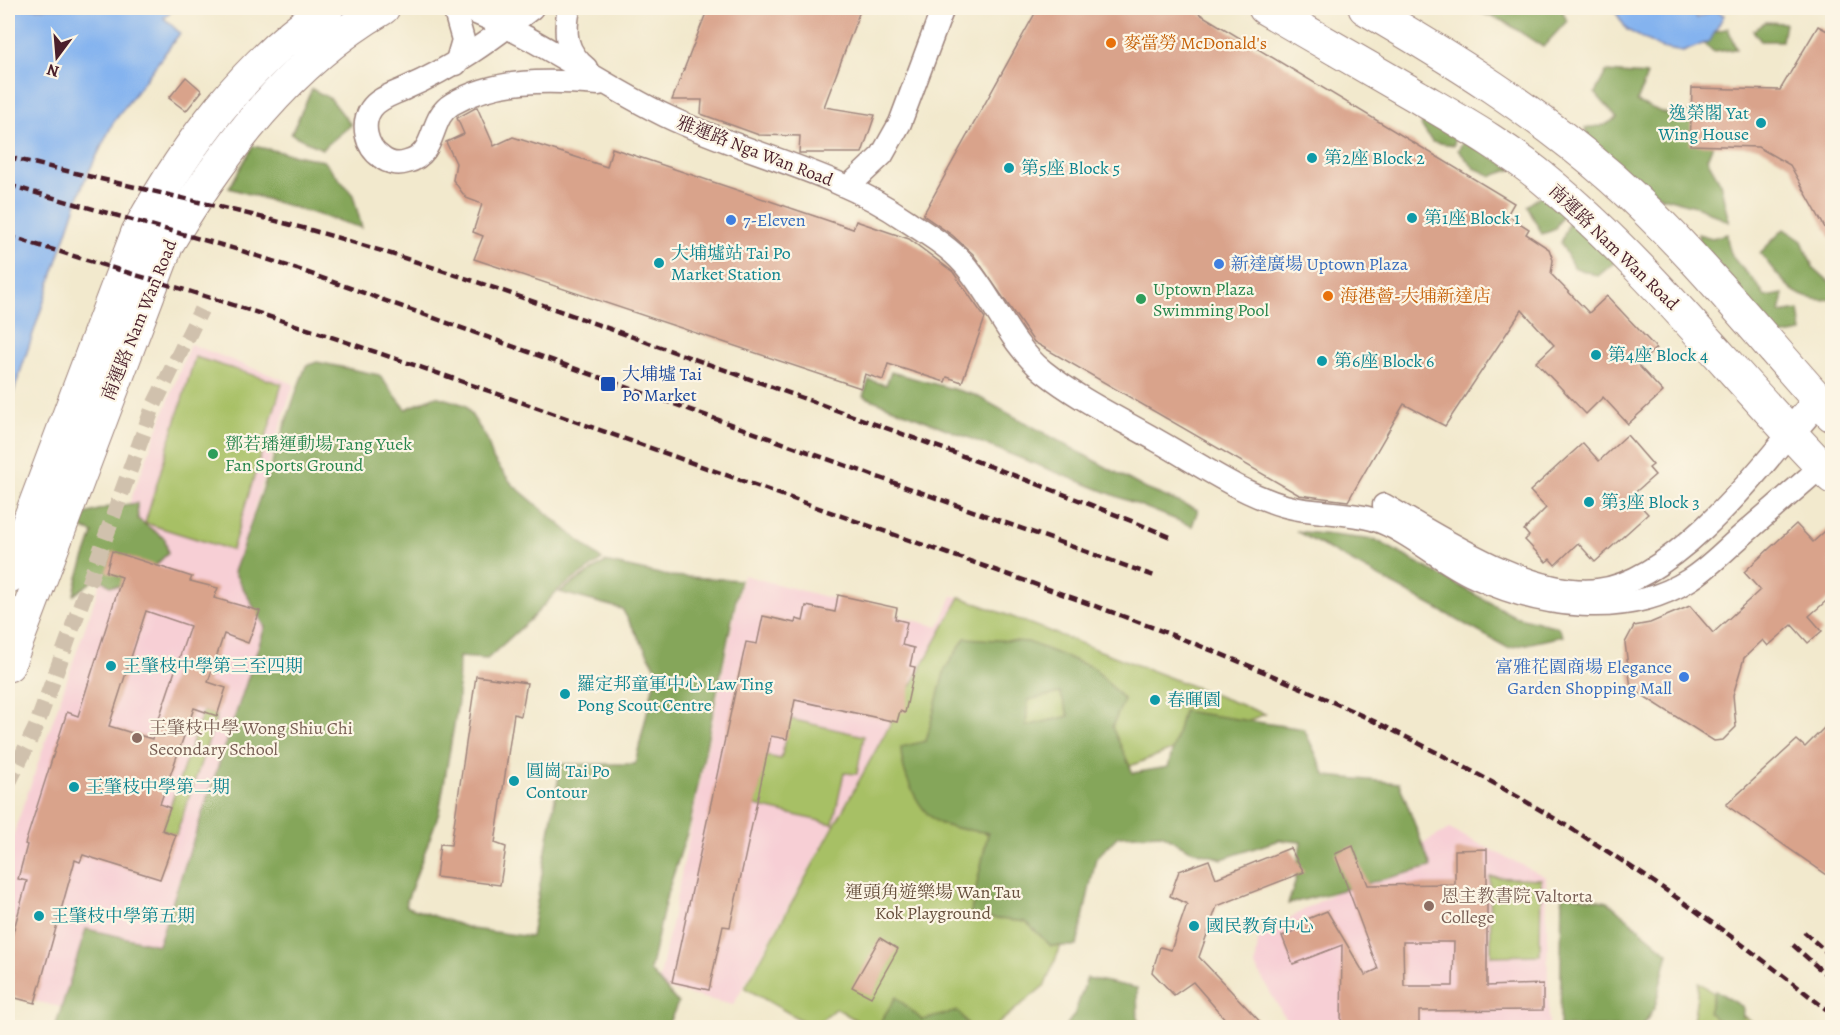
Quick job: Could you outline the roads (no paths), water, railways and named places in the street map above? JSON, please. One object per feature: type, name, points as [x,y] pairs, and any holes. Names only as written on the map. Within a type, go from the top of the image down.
[{"type":"main road","name":"南運路 Nam Wan Road","points":[[8,577],[138,231],[168,179],[214,114],[267,57],[327,8]]},
{"type":"main road","name":"南運路 Nam Wan Road","points":[[8,665],[167,244],[202,186],[239,136],[309,63],[365,18],[383,8]]},
{"type":"main road","name":"南運路 Nam Wan Road","points":[[1265,8],[1497,143],[1544,179],[1607,235],[1653,282],[1789,434],[1829,465]]},
{"type":"main road","points":[[1365,8],[1519,105],[1613,179],[1828,400]]},
{"type":"street","points":[[454,8],[464,40],[456,64]]},
{"type":"street","name":"雅運路 Nga Wan Road","points":[[463,8],[506,28],[606,85],[712,137],[849,187],[882,154],[900,123],[943,8]]},
{"type":"street","name":"雅運路 Nga Wan Road","points":[[532,8],[456,64],[378,101],[371,109],[365,129],[371,148],[378,155],[396,163],[414,160],[430,145],[440,116],[450,105],[484,91],[526,81],[557,80],[606,85]]},
{"type":"street","name":"雅運路 Nga Wan Road","points":[[569,8],[565,34],[573,58],[606,85]]},
{"type":"street","points":[[849,187],[872,198],[961,260],[982,287],[1021,350],[1056,380],[1243,489],[1283,506],[1316,513],[1348,514],[1377,520],[1474,577],[1521,595],[1564,604],[1622,603],[1659,594],[1688,580],[1829,465]]},
{"type":"street","points":[[1384,505],[1481,560],[1521,577],[1566,588],[1597,590],[1622,585],[1662,564],[1688,542],[1763,465],[1789,434],[1828,400]]},
{"type":"water","points":[[8,8],[174,8],[164,18],[180,33],[113,123],[83,184],[8,409]]},
{"type":"water","points":[[1613,8],[1692,8],[1697,18],[1714,10],[1724,15],[1710,41],[1683,52],[1661,48],[1627,30]]},
{"type":"tunnel","points":[[8,784],[36,727],[153,407],[201,310]]},
{"type":"railway","points":[[8,157],[270,219],[460,276],[885,428],[1058,492],[1173,538]]},
{"type":"railway","points":[[8,185],[239,250],[297,269],[1157,577]]},
{"type":"railway","points":[[8,236],[180,288],[468,384],[1114,613],[1261,671],[1404,736],[1461,765],[1572,829],[1679,899],[1782,974],[1832,1014]]},
{"type":"railway","points":[[1804,932],[1832,957]]},
{"type":"railway","points":[[1793,945],[1832,980]]},
{"type":"place","name":"麥當勞 McDonald's","points":[[1111,43]]},
{"type":"place","name":"逸榮閣 Yat Wing House","points":[[1761,123]]},
{"type":"place","name":"第2座 Block 2","points":[[1312,158]]},
{"type":"place","name":"第5座 Block 5","points":[[1009,168]]},
{"type":"place","name":"第1座 Block 1","points":[[1412,218]]},
{"type":"place","name":"7-Eleven","points":[[731,220]]},
{"type":"place","name":"大埔墟站 Tai Po Market Station","points":[[659,263]]},
{"type":"place","name":"新達廣場 Uptown Plaza","points":[[1219,264]]},
{"type":"place","name":"海港薈-大埔新達店","points":[[1328,296]]},
{"type":"place","name":"Uptown Plaza Swimming Pool","points":[[1141,299]]},
{"type":"place","name":"第4座 Block 4","points":[[1596,355]]},
{"type":"place","name":"第6座 Block 6","points":[[1322,361]]},
{"type":"place","name":"大埔墟 Tai Po Market","points":[[608,384]]},
{"type":"place","name":"鄧若璠運動場 Tang Yuek Fan Sports Ground","points":[[213,454]]},
{"type":"place","name":"第3座 Block 3","points":[[1589,502]]},
{"type":"place","name":"王肇枝中學第三至四期","points":[[111,666]]},
{"type":"place","name":"富雅花園商場 Elegance Garden Shopping Mall","points":[[1684,677]]},
{"type":"place","name":"羅定邦童軍中心 Law Ting Pong Scout Centre","points":[[565,694]]},
{"type":"place","name":"春暉園","points":[[1155,700]]},
{"type":"place","name":"王肇枝中學 Wong Shiu Chi Secondary School","points":[[137,738]]},
{"type":"place","name":"圓崗 Tai Po Contour","points":[[514,781]]},
{"type":"place","name":"王肇枝中學第二期","points":[[74,787]]},
{"type":"place","name":"恩主教書院 Valtorta College","points":[[1429,906]]},
{"type":"place","name":"王肇枝中學第五期","points":[[39,916]]},
{"type":"place","name":"國民教育中心","points":[[1194,926]]},
{"type":"park label","name":"運頭角遊樂場 Wan Tau Kok Playground","points":[[933,902]]}]
